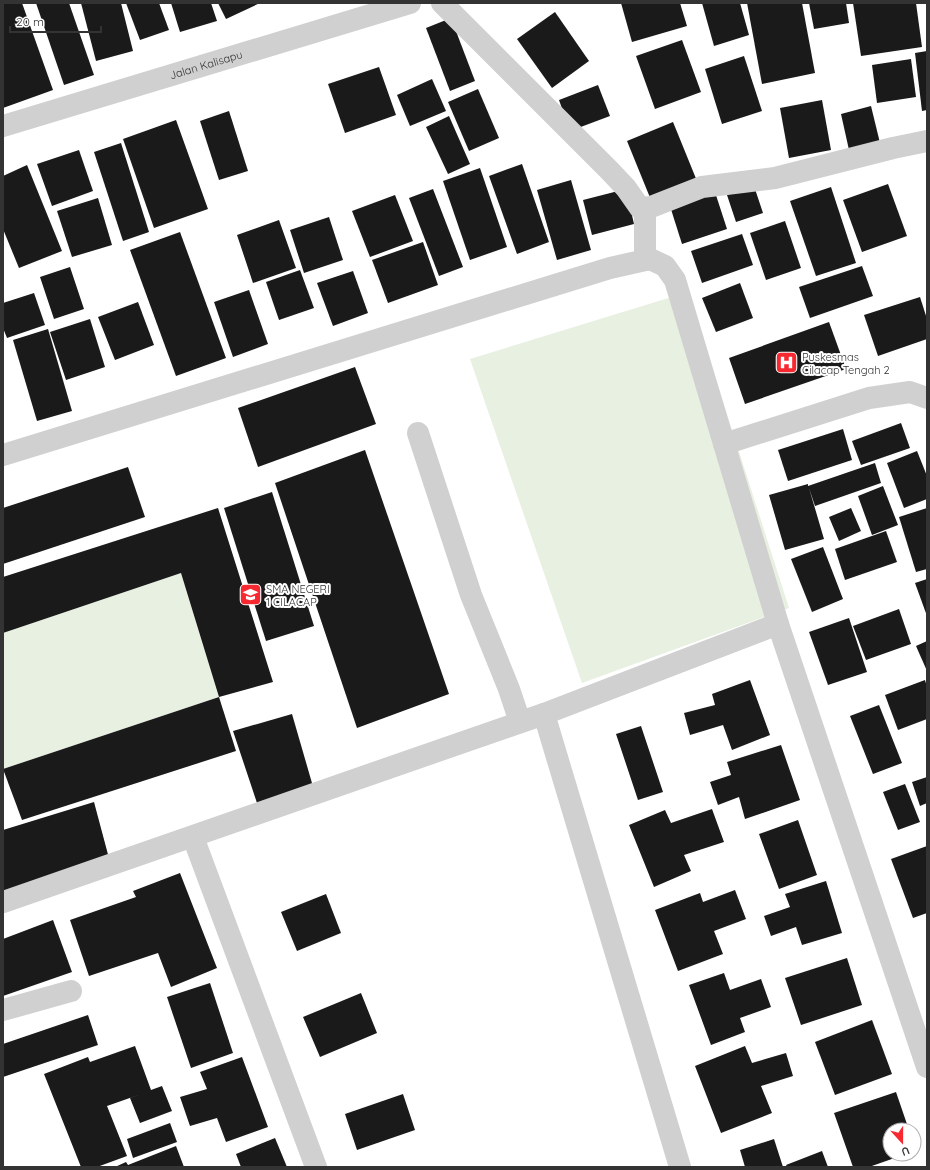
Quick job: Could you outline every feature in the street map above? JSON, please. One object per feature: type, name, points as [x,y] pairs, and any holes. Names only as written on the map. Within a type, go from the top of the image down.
[{"type":"street","name":"Jalan Kalisapu","points":[[3,126],[410,3]]},
{"type":"street","points":[[442,3],[609,170],[626,188],[640,208],[645,208],[702,187],[775,178],[893,148],[927,141]]},
{"type":"street","points":[[645,208],[645,260]]},
{"type":"street","points":[[3,455],[603,270],[650,259],[665,266],[675,280],[778,624],[927,1068]]},
{"type":"street","points":[[724,444],[869,398],[910,392],[927,398]]},
{"type":"street","points":[[418,433],[471,595],[509,689],[520,722]]},
{"type":"street","points":[[3,902],[544,714],[778,624]]},
{"type":"street","points":[[544,714],[680,1167]]},
{"type":"street","points":[[193,837],[316,1167]]},
{"type":"street","points":[[3,1010],[71,991]]},
{"type":"green space","points":[[688,292],[789,608],[582,683],[470,359]]},
{"type":"green space","points":[[181,573],[219,697],[3,769],[3,633]]},
{"type":"building","points":[[3,3],[22,3],[53,90],[3,108]]},
{"type":"building","points":[[36,3],[69,3],[94,75],[64,85]]},
{"type":"building","points":[[81,3],[121,3],[133,51],[96,61]]},
{"type":"building","points":[[126,3],[159,3],[169,30],[140,40]]},
{"type":"building","points":[[171,3],[211,3],[217,21],[180,32]]},
{"type":"building","points":[[218,3],[260,3],[226,19]]},
{"type":"building","points":[[621,3],[680,3],[687,26],[632,42]]},
{"type":"building","points":[[702,3],[740,3],[749,35],[714,46]]},
{"type":"building","points":[[747,3],[802,3],[815,73],[762,84]]},
{"type":"building","points":[[809,3],[846,3],[849,23],[814,29]]},
{"type":"building","points":[[853,3],[916,3],[922,47],[861,56]]},
{"type":"building","points":[[555,12],[589,61],[552,88],[517,39]]},
{"type":"building","points":[[451,18],[475,81],[450,91],[426,28]]},
{"type":"building","points":[[682,40],[701,92],[655,109],[636,56]]},
{"type":"building","points":[[927,51],[927,110],[922,111],[915,53]]},
{"type":"building","points":[[744,56],[762,111],[722,124],[705,69]]},
{"type":"building","points":[[911,59],[916,97],[877,103],[872,65]]},
{"type":"building","points":[[379,67],[396,115],[345,133],[328,84]]},
{"type":"building","points":[[432,79],[446,111],[410,126],[397,95]]},
{"type":"building","points":[[598,85],[610,116],[570,131],[559,100]]},
{"type":"building","points":[[478,89],[499,138],[469,151],[448,102]]},
{"type":"building","points":[[822,100],[831,150],[789,158],[780,108]]},
{"type":"building","points":[[871,106],[880,143],[849,150],[841,114]]},
{"type":"building","points":[[229,111],[248,171],[219,180],[200,121]]},
{"type":"building","points":[[449,116],[470,164],[448,174],[426,127]]},
{"type":"building","points":[[176,120],[208,209],[154,228],[123,139]]},
{"type":"building","points":[[673,122],[699,186],[653,205],[627,141]]},
{"type":"building","points":[[121,143],[149,232],[123,241],[94,152]]},
{"type":"building","points":[[79,150],[93,191],[52,206],[37,164]]},
{"type":"building","points":[[522,164],[549,242],[517,254],[489,176]]},
{"type":"building","points":[[27,165],[62,251],[19,268],[3,229],[3,176]]},
{"type":"building","points":[[480,168],[507,247],[470,260],[443,181]]},
{"type":"building","points":[[571,180],[591,250],[557,260],[537,190]]},
{"type":"building","points":[[888,184],[907,236],[862,252],[843,200]]},
{"type":"building","points":[[754,186],[763,213],[736,222],[727,195]]},
{"type":"building","points":[[831,187],[856,263],[816,276],[790,201]]},
{"type":"building","points":[[433,189],[463,267],[439,276],[409,198]]},
{"type":"building","points":[[626,189],[634,224],[592,235],[583,200]]},
{"type":"building","points":[[714,189],[727,229],[682,244],[669,203]]},
{"type":"building","points":[[395,195],[413,241],[370,257],[352,211]]},
{"type":"building","points":[[98,198],[112,245],[72,257],[57,211]]},
{"type":"building","points":[[329,217],[343,260],[304,273],[290,230]]},
{"type":"building","points":[[279,220],[296,268],[253,283],[237,235]]},
{"type":"building","points":[[785,221],[801,268],[766,280],[750,233]]},
{"type":"building","points":[[180,232],[226,358],[176,376],[130,250]]},
{"type":"building","points":[[742,234],[753,265],[702,283],[691,251]]},
{"type":"building","points":[[423,242],[438,285],[388,303],[372,260]]},
{"type":"building","points":[[862,266],[873,296],[810,318],[799,287]]},
{"type":"building","points":[[70,267],[84,309],[54,319],[40,277]]},
{"type":"building","points":[[300,270],[314,308],[279,320],[266,282]]},
{"type":"building","points":[[353,271],[368,313],[333,326],[317,283]]},
{"type":"building","points":[[740,283],[753,318],[716,332],[702,298]]},
{"type":"building","points":[[249,290],[268,344],[233,357],[214,302]]},
{"type":"building","points":[[34,293],[45,325],[7,338],[3,328],[3,303]]},
{"type":"building","points":[[920,297],[927,319],[927,339],[878,356],[864,315]]},
{"type":"building","points":[[138,302],[154,345],[115,360],[98,317]]},
{"type":"building","points":[[90,319],[105,367],[66,380],[50,332]]},
{"type":"building","name":"Puskesmas Cilacap Tengah 2","points":[[829,322],[846,369],[745,404],[729,358]]},
{"type":"building","points":[[48,329],[72,411],[37,421],[13,340]]},
{"type":"building","points":[[355,367],[376,424],[258,467],[238,408]]},
{"type":"building","points":[[901,423],[910,448],[861,465],[852,441]]},
{"type":"building","points":[[843,429],[852,460],[788,481],[778,450]]},
{"type":"building","points":[[365,450],[449,694],[357,728],[275,483]]},
{"type":"building","points":[[917,451],[927,476],[927,499],[904,508],[887,463]]},
{"type":"building","points":[[875,463],[881,483],[815,506],[809,488],[824,539],[785,550],[769,495],[808,484],[808,486]]},
{"type":"building","points":[[128,467],[145,517],[3,564],[3,508]]},
{"type":"building","points":[[883,486],[898,525],[872,535],[858,496]]},
{"type":"building","points":[[272,492],[314,626],[266,641],[224,508]]},
{"type":"building","points":[[218,508],[273,682],[219,697],[181,573],[3,633],[3,577]]},
{"type":"building","points":[[851,508],[861,531],[839,541],[829,517]]},
{"type":"building","points":[[927,508],[927,569],[916,572],[899,517]]},
{"type":"building","points":[[886,531],[897,562],[845,580],[835,549]]},
{"type":"building","points":[[823,547],[843,599],[812,612],[791,559]]},
{"type":"building","points":[[927,579],[927,616],[915,583]]},
{"type":"building","points":[[899,609],[911,644],[866,660],[853,626]]},
{"type":"building","points":[[849,618],[867,672],[828,685],[809,632]]},
{"type":"building","points":[[927,641],[927,671],[916,646]]},
{"type":"building","points":[[750,680],[770,735],[732,750],[723,725],[690,735],[684,713],[715,705],[712,694]]},
{"type":"building","points":[[925,680],[927,687],[927,719],[898,730],[885,695]]},
{"type":"building","points":[[219,697],[236,751],[22,820],[3,769]]},
{"type":"building","points":[[879,705],[902,763],[873,774],[850,716]]},
{"type":"building","points":[[292,714],[314,790],[258,806],[233,731]]},
{"type":"building","points":[[641,726],[663,792],[638,800],[616,734]]},
{"type":"building","points":[[781,745],[800,800],[745,819],[739,797],[718,805],[710,782],[731,775],[727,762]]},
{"type":"building","points":[[927,777],[927,803],[920,806],[912,782]]},
{"type":"building","points":[[905,784],[920,822],[898,830],[883,792]]},
{"type":"building","points":[[94,802],[110,862],[3,896],[3,830]]},
{"type":"building","points":[[712,809],[724,842],[684,855],[691,871],[654,887],[629,825],[665,810],[671,823]]},
{"type":"building","points":[[798,820],[817,875],[779,889],[759,834]]},
{"type":"building","points":[[927,846],[927,913],[913,918],[891,859]]},
{"type":"building","points":[[180,873],[217,968],[171,987],[158,953],[89,976],[70,920],[136,897],[133,891]]},
{"type":"building","points":[[826,881],[842,933],[802,945],[796,927],[771,936],[764,916],[790,907],[785,894]]},
{"type":"building","points":[[735,890],[746,919],[714,931],[723,954],[678,971],[655,910],[700,893],[703,902]]},
{"type":"building","points":[[326,894],[341,933],[297,951],[281,912]]},
{"type":"building","points":[[53,920],[72,972],[3,996],[3,939]]},
{"type":"building","points":[[847,958],[862,1005],[801,1025],[785,978]]},
{"type":"building","points":[[724,973],[730,990],[761,979],[771,1007],[740,1018],[745,1032],[711,1045],[689,985]]},
{"type":"building","points":[[210,983],[233,1053],[191,1068],[167,997]]},
{"type":"building","points":[[361,993],[377,1033],[320,1057],[303,1017]]},
{"type":"building","points":[[88,1015],[98,1045],[3,1077],[3,1044]]},
{"type":"building","points":[[872,1020],[892,1074],[835,1095],[815,1042]]},
{"type":"building","points":[[135,1046],[151,1090],[162,1086],[172,1111],[140,1123],[130,1098],[144,1093],[107,1106],[127,1156],[97,1167],[81,1167],[44,1074],[88,1057],[90,1062]]},
{"type":"building","points":[[745,1046],[752,1063],[786,1053],[793,1076],[761,1086],[772,1113],[721,1133],[695,1066]]},
{"type":"building","points":[[242,1057],[268,1127],[226,1142],[217,1118],[190,1126],[180,1097],[207,1089],[200,1072]]},
{"type":"building","points":[[896,1092],[906,1122],[882,1122],[882,1162],[883,1162],[869,1167],[853,1167],[834,1113]]},
{"type":"building","points":[[403,1094],[415,1130],[357,1150],[345,1114]]},
{"type":"building","points":[[170,1123],[177,1142],[133,1158],[127,1139]]},
{"type":"building","points":[[275,1138],[287,1167],[241,1167],[236,1154]]},
{"type":"building","points":[[774,1139],[783,1167],[745,1167],[740,1150]]},
{"type":"building","points":[[176,1146],[184,1167],[115,1167],[126,1162],[128,1165]]},
{"type":"building","points":[[822,1151],[828,1167],[787,1167],[786,1165]]},
{"type":"place","name":"Puskesmas Cilacap Tengah 2","points":[[787,363]]},
{"type":"place","name":"SMA NEGERI 1 CILACAP","points":[[250,595]]}]
